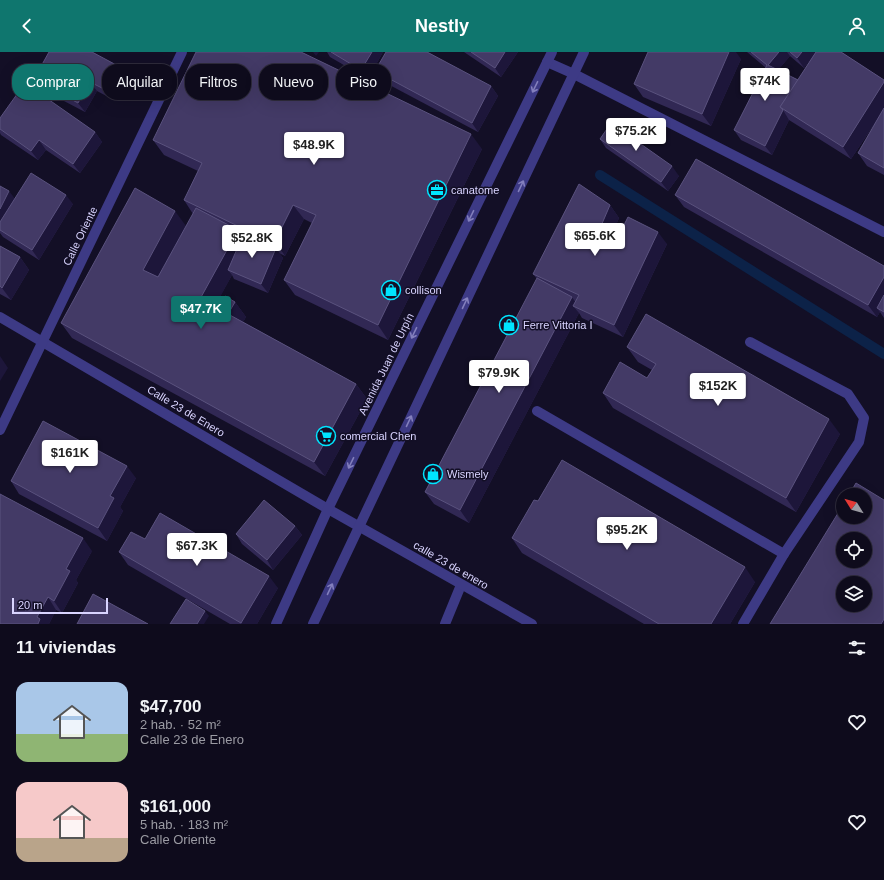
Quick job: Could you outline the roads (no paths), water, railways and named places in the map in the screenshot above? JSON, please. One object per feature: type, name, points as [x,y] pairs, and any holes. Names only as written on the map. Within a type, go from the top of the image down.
[{"type":"street","name":"Calle Oriente","points":[[0,430],[182,52]]},
{"type":"street","name":"Avenida Juan de Urpín","points":[[276,624],[328,510],[552,52]]},
{"type":"street","points":[[313,624],[584,52]]},
{"type":"street","points":[[547,62],[574,74],[884,232]]},
{"type":"street","name":"Calle 23 de Enero","points":[[0,317],[328,510],[359,526]]},
{"type":"street","points":[[743,624],[784,554],[859,442],[864,418],[848,394],[750,342]]},
{"type":"street","points":[[537,412],[784,554]]},
{"type":"street","name":"calle 23 de enero","points":[[359,526],[532,624]]},
{"type":"street","points":[[445,624],[461,585]]},
{"type":"waterway","points":[[600,175],[884,354]]},
{"type":"place","name":"canatome","points":[[437,190]]},
{"type":"place","name":"collison","points":[[391,290]]},
{"type":"place","name":"Ferre Vittoria I","points":[[509,325]]},
{"type":"place","name":"comercial Chen","points":[[326,436]]},
{"type":"place","name":"Wismely","points":[[433,474]]}]
